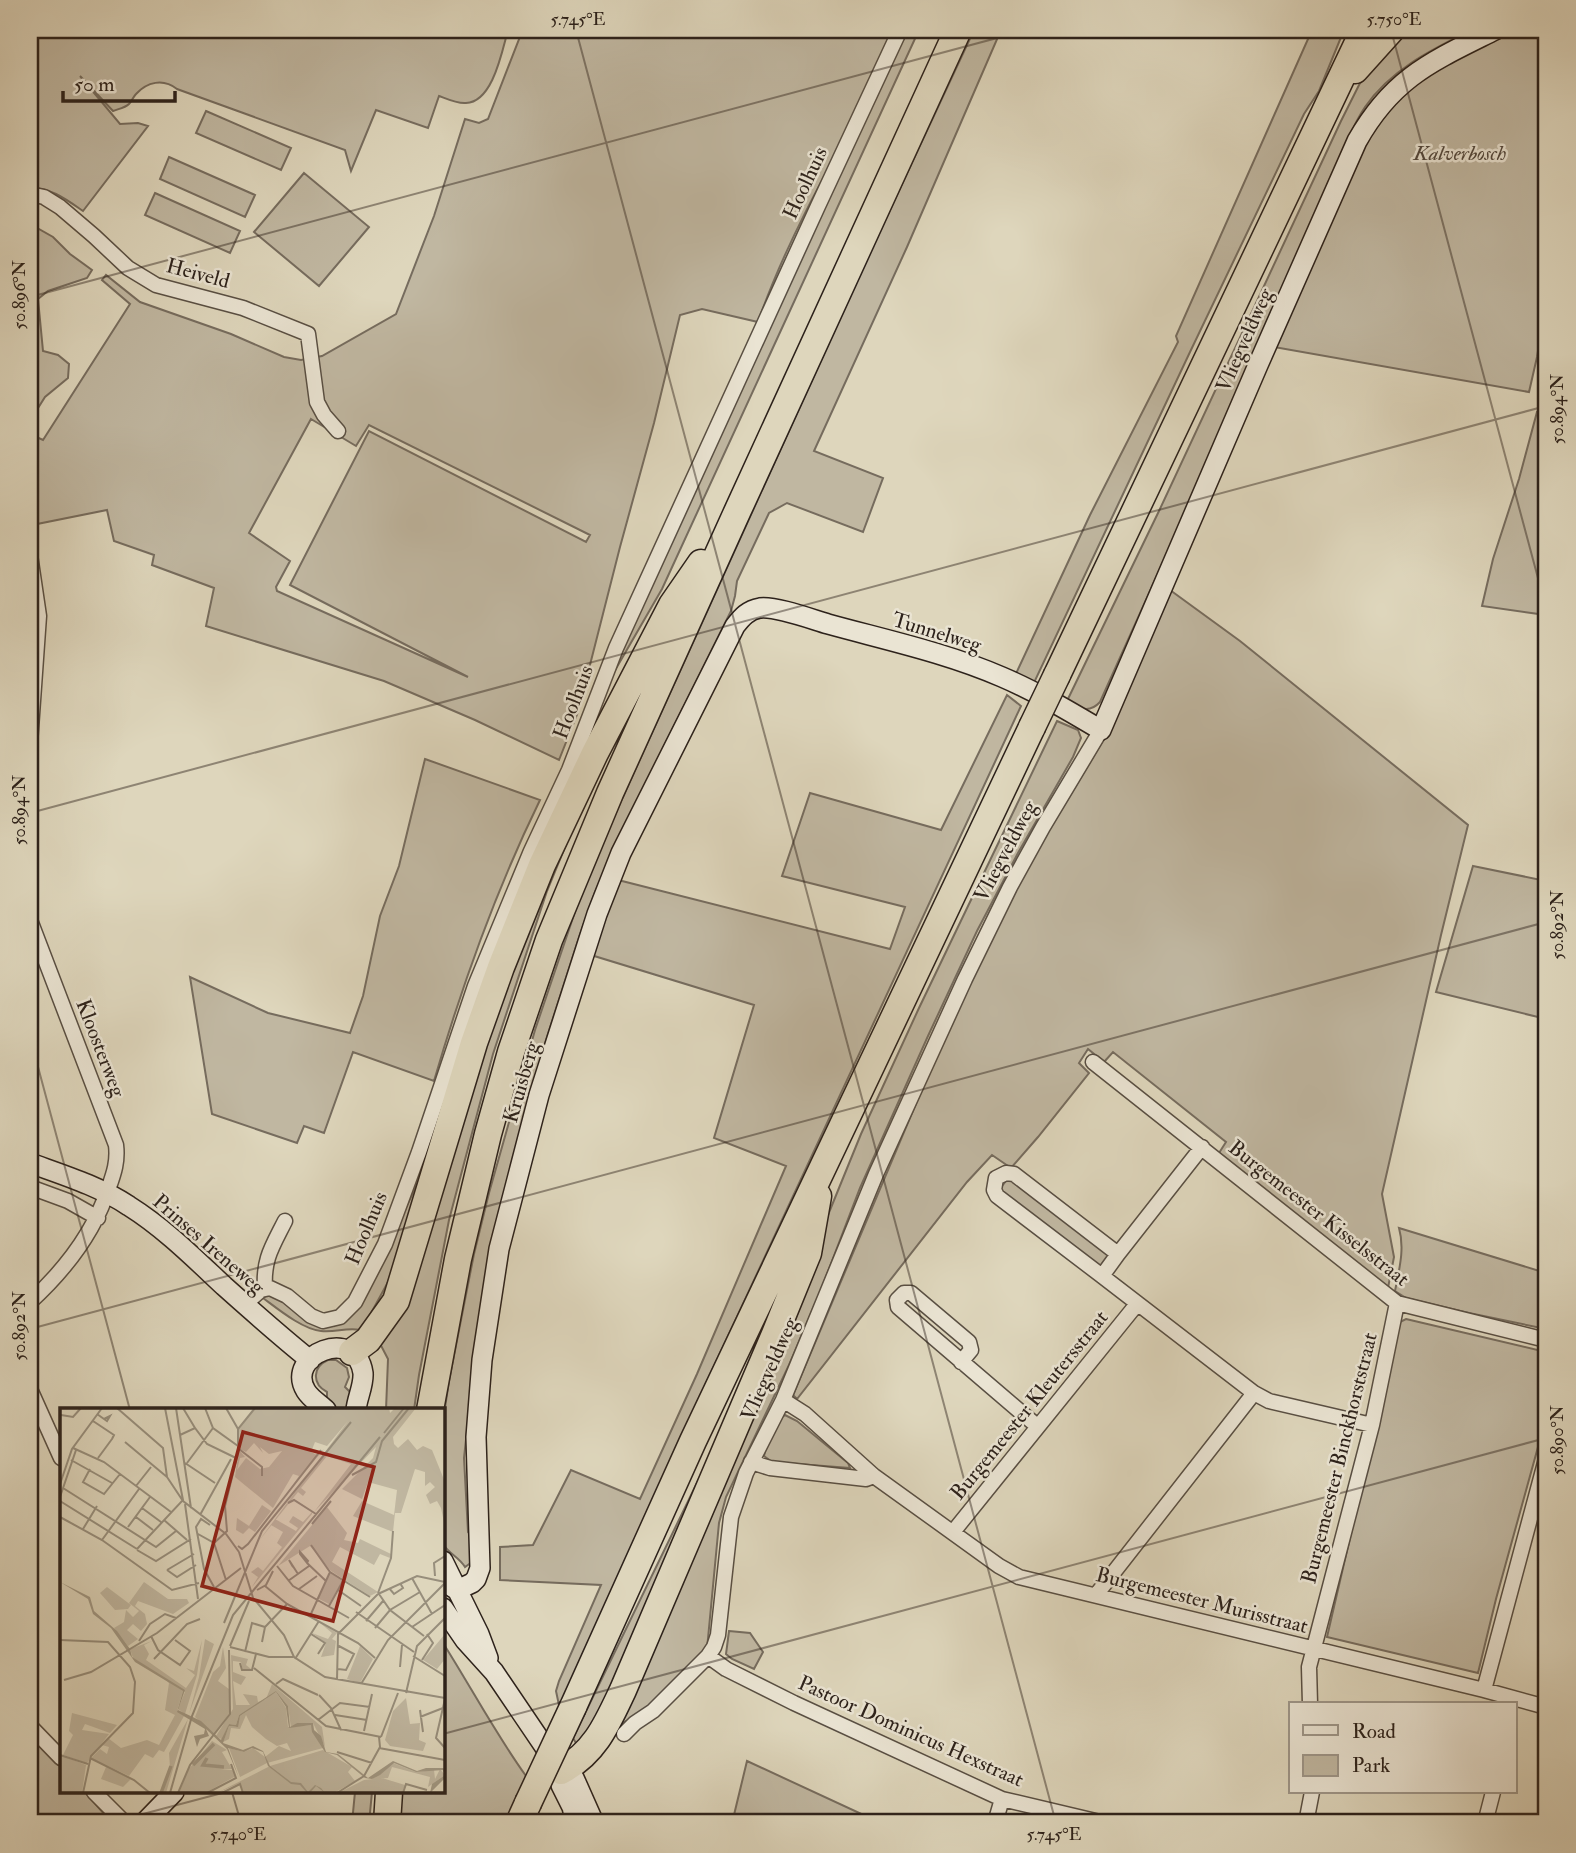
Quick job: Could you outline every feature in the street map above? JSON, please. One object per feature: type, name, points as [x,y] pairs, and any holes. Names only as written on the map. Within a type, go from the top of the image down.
[{"type":"highway","points":[[430,1408],[458,1259],[488,1134],[530,992],[579,865],[958,30]]},
{"type":"highway","points":[[524,1813],[693,1441],[1364,30]]},
{"type":"highway","points":[[1331,97],[1391,30]]},
{"type":"highway","points":[[352,1352],[368,1340],[396,1301],[474,1043],[520,917],[562,821],[672,605],[738,510]]},
{"type":"highway","points":[[561,1771],[575,1763],[592,1746],[610,1719],[623,1690],[808,1253],[823,1166]]},
{"type":"highway","points":[[387,1823],[389,1794]]},
{"type":"street","name":"Hoolhuis","points":[[265,1289],[270,1288],[282,1293],[317,1319],[335,1320],[346,1314],[355,1302],[385,1244],[475,986],[531,851],[569,769],[616,648],[900,30]]},
{"type":"street","name":"Vliegveldweg","points":[[624,1734],[653,1711],[714,1647],[718,1635],[731,1517],[741,1484],[783,1400],[876,1174],[965,979],[1036,839],[1101,730],[1357,141],[1367,123],[1397,87],[1414,73],[1432,61],[1495,30]]},
{"type":"street","name":"Heiveld","points":[[30,194],[44,197],[60,208],[128,268],[156,285],[243,307],[308,334],[317,401],[324,415],[338,430]]},
{"type":"street","points":[[30,555],[39,616],[30,743]]},
{"type":"street","name":"Tunnelweg","points":[[748,611],[757,608],[775,610],[947,657],[1037,692],[1101,730]]},
{"type":"street","name":"Kruisberg","points":[[450,1585],[472,1583],[480,1568],[476,1437],[482,1360],[499,1248],[539,1095],[597,914],[621,853],[735,626],[748,611]]},
{"type":"street","name":"Kloosterweg","points":[[30,920],[116,1145],[117,1157],[107,1194],[87,1237],[45,1289],[30,1302]]},
{"type":"street","name":"Burgemeester Kisselsstraat","points":[[1093,1062],[1397,1303],[1546,1340]]},
{"type":"street","points":[[1101,1276],[1202,1147]]},
{"type":"street","name":"Prinses Ireneweg","points":[[30,1163],[129,1205],[169,1234],[244,1305],[310,1360]]},
{"type":"street","points":[[1118,1254],[1014,1174],[1006,1173],[996,1178],[994,1190],[998,1196],[1254,1393],[1269,1401],[1372,1426]]},
{"type":"street","points":[[30,1187],[68,1201],[98,1218]]},
{"type":"street","points":[[244,1305],[265,1289],[267,1257],[285,1221]]},
{"type":"street","points":[[961,1362],[971,1350],[969,1342],[911,1293],[900,1296],[897,1300],[898,1307],[961,1362],[1037,1426]]},
{"type":"street","name":"Burgemeester Binckhorststraat","points":[[1310,1702],[1309,1667],[1372,1426],[1397,1303]]},
{"type":"street","name":"Burgemeester Kleutersstraat","points":[[953,1532],[1137,1304]]},
{"type":"street","points":[[324,1408],[304,1387],[303,1374],[317,1353],[340,1348],[352,1352],[359,1360],[363,1375],[356,1408]]},
{"type":"street","points":[[30,1389],[60,1456]]},
{"type":"street","points":[[1096,1595],[1254,1393]]},
{"type":"street","name":"Burgemeester Murisstraat","points":[[783,1400],[805,1414],[874,1476],[1018,1577],[1484,1690],[1514,1702]]},
{"type":"street","points":[[1484,1690],[1543,1485],[1546,1459]]},
{"type":"street","points":[[751,1462],[784,1470],[866,1479],[874,1476]]},
{"type":"street","points":[[444,1564],[450,1585],[478,1634],[494,1672]]},
{"type":"street","points":[[444,1609],[494,1672],[561,1771],[574,1778],[594,1823]]},
{"type":"street","name":"Pastoor Dominicus Hexstraat","points":[[708,1656],[726,1669],[794,1703],[1002,1799],[1104,1823]]},
{"type":"street","name":"Burgemeester Murisstraat","points":[[1516,1703],[1546,1707]]},
{"type":"street","points":[[30,1726],[60,1757]]},
{"type":"street","points":[[561,1771],[561,1785],[572,1807],[576,1823]]},
{"type":"street","points":[[96,1794],[125,1823]]},
{"type":"street","points":[[144,1823],[172,1794]]},
{"type":"street","points":[[1306,1823],[1312,1794]]},
{"type":"street","points":[[1485,1823],[1492,1794]]},
{"type":"street","points":[[995,1823],[1002,1799]]},
{"type":"green space","points":[[30,30],[508,30],[495,74],[483,94],[466,103],[439,96],[428,128],[376,110],[351,171],[345,150],[166,83],[145,87],[130,103],[113,111],[80,76],[120,124],[138,123],[148,126],[83,211],[51,192],[30,188]]},
{"type":"green space","points":[[510,30],[870,30],[900,39],[904,30],[919,30],[662,589],[610,679],[767,325],[893,52],[786,252],[758,322],[702,309],[680,315],[578,712],[559,760],[384,681],[206,626],[214,588],[152,565],[154,555],[114,541],[107,510],[37,524],[30,493],[30,224],[53,237],[92,270],[87,278],[48,291],[38,299],[43,351],[58,355],[69,364],[68,378],[45,397],[33,416],[32,435],[43,440],[130,304],[102,280],[106,275],[140,302],[231,334],[284,357],[301,360],[322,356],[396,314],[434,216],[465,119],[479,123],[488,119],[521,34]],"holes":[[[311,419],[356,446],[369,425],[590,535],[586,542],[369,431],[290,585],[468,677],[277,591],[276,587],[290,561],[249,533]]]},
{"type":"green space","points":[[974,30],[1001,30],[907,247],[814,451],[883,478],[863,532],[787,503],[769,513],[737,581],[731,611],[622,831],[579,937],[546,1040],[527,1112],[474,1365],[464,1458],[472,1562],[465,1567],[444,1545],[444,1414],[474,1254],[535,1030],[598,852],[866,261]]},
{"type":"green space","points":[[1312,30],[1344,30],[1319,91],[1304,114],[1032,687],[1014,678],[1090,515],[1178,342],[1176,336]]},
{"type":"green space","points":[[1401,30],[1471,30],[1400,71],[1375,94],[1359,116],[1283,296],[1100,702],[1088,709],[1066,703],[1341,121],[1367,69]]},
{"type":"green space","name":"Kalverbosch","points":[[1508,30],[1546,30],[1546,302],[1529,392],[1274,347],[1363,138],[1400,92]]},
{"type":"green space","points":[[206,111],[291,148],[281,170],[196,133]]},
{"type":"green space","points":[[169,157],[255,195],[245,217],[160,179]]},
{"type":"green space","points":[[304,173],[369,227],[319,286],[254,232]]},
{"type":"green space","points":[[155,193],[240,231],[230,253],[145,215]]},
{"type":"green space","points":[[1537,412],[1546,414],[1546,615],[1482,606],[1493,559]]},
{"type":"green space","points":[[1170,590],[1240,641],[1468,825],[1382,1194],[1394,1257],[1388,1288],[1219,1153],[1226,1142],[1113,1052],[1104,1062],[1088,1049],[1079,1063],[1089,1073],[1038,1137],[1011,1168],[992,1155],[967,1182],[797,1399],[793,1395],[964,990],[1021,877],[1105,737]]},
{"type":"green space","points":[[1007,695],[1021,706],[708,1379],[560,1710],[556,1691],[559,1681],[601,1585],[500,1580],[500,1547],[533,1545],[571,1470],[640,1499],[786,1166],[714,1138],[754,1005],[591,955],[618,880],[890,949],[905,907],[782,876],[810,793],[941,830]]},
{"type":"green space","points":[[1057,721],[1078,730],[1081,738],[1073,757],[977,931],[860,1188],[789,1365],[726,1497],[719,1523],[707,1649],[640,1714],[611,1729],[861,1134]]},
{"type":"green space","points":[[425,759],[540,800],[481,938],[434,1081],[353,1052],[324,1133],[304,1126],[297,1143],[212,1114],[190,977],[268,1013],[350,1033],[363,996],[380,916],[399,866]]},
{"type":"green space","points":[[592,781],[547,891],[493,1054],[449,1220],[414,1408],[386,1408],[388,1359],[376,1336],[520,946]]},
{"type":"green space","points":[[1473,866],[1546,881],[1546,1019],[1436,992]]},
{"type":"green space","points":[[429,1159],[388,1282],[360,1330],[326,1331],[306,1327],[263,1298],[269,1294],[334,1326],[391,1239]]},
{"type":"green space","points":[[1009,1177],[1110,1255],[1100,1267],[999,1190]]},
{"type":"green space","points":[[1399,1228],[1546,1273],[1546,1329],[1406,1298],[1395,1291],[1401,1252]]},
{"type":"green space","points":[[1406,1319],[1546,1352],[1546,1418],[1478,1673],[1327,1637],[1400,1322]]},
{"type":"green space","points":[[336,1360],[347,1368],[349,1377],[345,1387],[350,1392],[349,1408],[334,1408],[327,1399],[327,1392],[319,1385],[316,1376],[323,1363]]},
{"type":"green space","points":[[785,1415],[797,1421],[848,1463],[850,1468],[772,1462],[764,1456],[773,1427]]},
{"type":"green space","points":[[711,1454],[656,1597],[580,1750],[573,1738]]},
{"type":"green space","points":[[729,1631],[750,1633],[763,1652],[754,1669],[726,1654]]},
{"type":"green space","points":[[444,1645],[526,1776],[507,1823],[398,1823],[401,1794],[444,1794]]},
{"type":"green space","points":[[30,1735],[60,1766],[60,1794],[87,1794],[112,1823],[30,1823]]},
{"type":"green space","points":[[747,1761],[868,1817],[865,1823],[743,1823],[734,1815]]},
{"type":"green space","points":[[355,1794],[372,1794],[369,1823],[352,1823]]}]
